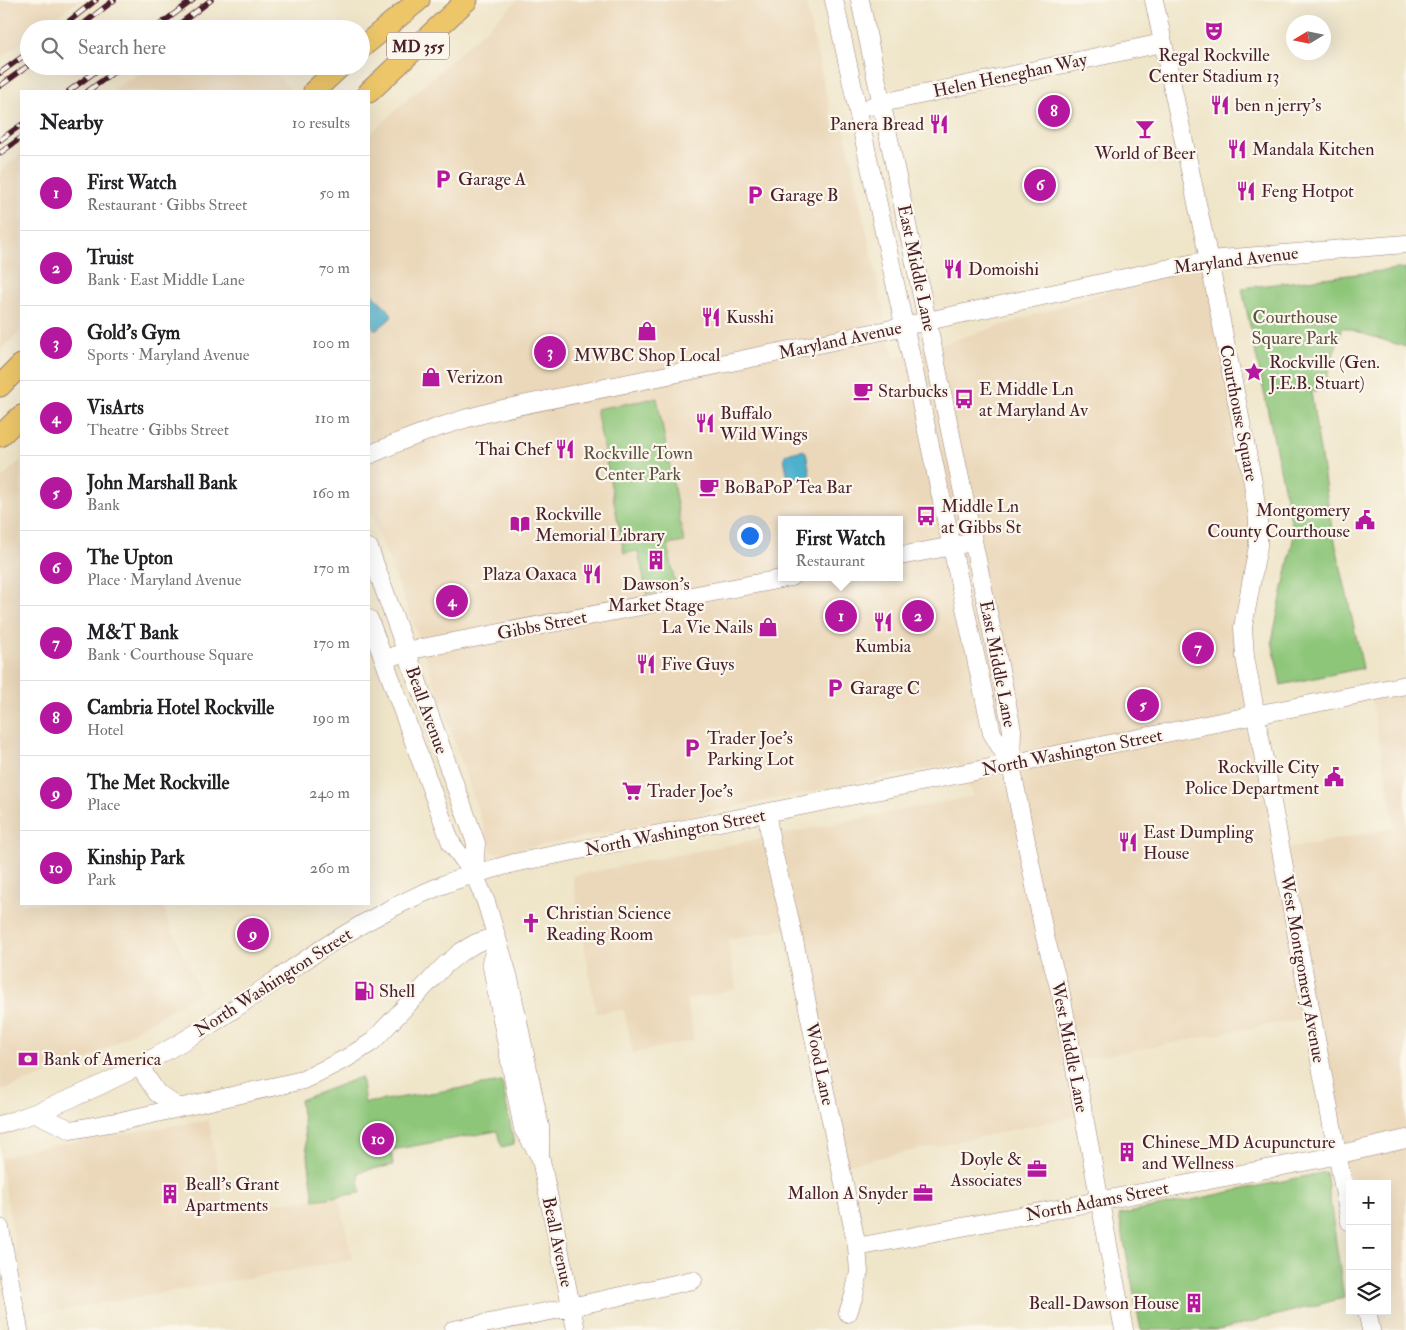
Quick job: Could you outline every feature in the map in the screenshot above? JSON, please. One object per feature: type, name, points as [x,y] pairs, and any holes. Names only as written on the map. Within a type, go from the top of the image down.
[{"type":"main road","name":"MD 355","points":[[370,40],[418,0]]},
{"type":"main road","name":"MD 355","points":[[370,91],[467,0]]},
{"type":"main road","points":[[315,90],[331,75]]},
{"type":"main road","points":[[0,386],[20,366]]},
{"type":"main road","points":[[0,436],[20,417]]},
{"type":"street","name":"East Middle Lane","points":[[834,0],[992,734],[1011,765]]},
{"type":"street","name":"East Middle Lane","points":[[860,0],[1012,730],[1011,765]]},
{"type":"street","name":"Courthouse Square","points":[[1154,0],[1209,260],[1253,483],[1258,520],[1258,546],[1243,626],[1245,657],[1257,715]]},
{"type":"street","name":"Helen Heneghan Way","points":[[858,111],[882,103],[1162,43]]},
{"type":"street","name":"Maryland Avenue","points":[[370,455],[391,445],[470,417],[498,410],[905,326],[1209,260],[1406,244]]},
{"type":"street","points":[[903,555],[973,542]]},
{"type":"street","name":"Beall Avenue","points":[[370,551],[476,843],[474,874]]},
{"type":"street","name":"Gibbs Street","points":[[384,660],[406,651],[778,579]]},
{"type":"street","name":"Beall Avenue","points":[[370,622],[451,843],[474,874],[486,902],[496,940],[491,962],[523,1129],[540,1155],[576,1330]]},
{"type":"street","name":"North Washington Street","points":[[0,1125],[35,1113],[139,1066],[207,1027],[362,924],[412,898],[474,874],[514,864],[1406,685]]},
{"type":"street","name":"West Montgomery Avenue","points":[[1257,715],[1346,1201]]},
{"type":"street","name":"West Middle Lane","points":[[1011,765],[1045,937],[1061,994],[1124,1330]]},
{"type":"street","name":"Wood Lane","points":[[767,814],[771,844],[789,916],[857,1247],[859,1272],[848,1313]]},
{"type":"street","points":[[35,1113],[71,1130],[121,1121],[303,1080],[347,1058],[372,1042],[445,965],[461,952],[476,943],[496,940]]},
{"type":"street","points":[[139,1066],[158,1093],[180,1108]]},
{"type":"street","name":"North Adams Street","points":[[857,1247],[1099,1201],[1406,1139]]},
{"type":"street","points":[[0,1228],[20,1330]]},
{"type":"street","points":[[453,1330],[571,1307],[693,1280]]},
{"type":"street","points":[[1368,1315],[1370,1330]]},
{"type":"shaded area","points":[[0,0],[80,0],[52,20],[20,20],[20,44],[0,58]]},
{"type":"shaded area","points":[[518,0],[805,0],[834,129],[844,127],[894,359],[1209,260],[1258,520],[1243,627],[1281,850],[1395,828],[1370,692],[1406,685],[1406,1330],[1371,1330],[1368,1315],[1391,1315],[1391,1180],[1349,1180],[1311,1017],[1074,1061],[1083,1115],[840,1166],[792,928],[728,940],[736,989],[686,1000],[694,1040],[633,1053],[624,1010],[596,1013],[572,876],[974,796],[957,763],[500,853],[492,852],[421,643],[370,512],[370,134]]},
{"type":"shaded area","points":[[137,75],[276,75],[290,90],[113,90]]},
{"type":"shaded area","points":[[20,155],[20,332],[0,350],[0,171]]},
{"type":"shaded area","points":[[20,461],[20,905],[164,905],[165,914],[200,992],[87,1060],[0,1091],[0,479]]},
{"type":"shaded area","points":[[209,1120],[224,1209],[339,1196],[352,1260],[27,1316],[0,1159],[29,1149]]},
{"type":"green space","name":"Courthouse Square Park","points":[[1406,268],[1406,347],[1342,327],[1327,376],[1329,388],[1311,392],[1331,523],[1363,668],[1281,685],[1272,641],[1294,535],[1242,288]]},
{"type":"green space","name":"Rockville Town Center Park","points":[[657,398],[684,542],[668,545],[676,589],[647,594],[638,551],[624,553],[596,409]]},
{"type":"green space","points":[[361,1077],[365,1103],[502,1082],[514,1144],[502,1147],[497,1131],[391,1150],[393,1165],[358,1172],[361,1193],[314,1200],[300,1100]]},
{"type":"green space","name":"Beall-Dawson House","points":[[1326,1172],[1344,1298],[1219,1330],[1141,1330],[1119,1215]]},
{"type":"water","points":[[374,295],[391,313],[391,318],[375,330],[370,324],[370,296]]},
{"type":"water","points":[[803,450],[806,452],[810,474],[808,477],[788,479],[784,457],[786,454]]},
{"type":"railway","points":[[70,20],[96,0]]},
{"type":"railway","points":[[88,20],[114,0]]},
{"type":"railway","points":[[166,20],[193,0]]},
{"type":"railway","points":[[185,20],[211,0]]},
{"type":"railway","points":[[0,73],[20,59]]},
{"type":"railway","points":[[0,86],[20,72]]},
{"type":"railway","points":[[70,90],[91,75]]},
{"type":"railway","points":[[89,90],[110,75]]},
{"type":"railway","points":[[0,140],[20,126]]},
{"type":"railway","points":[[0,153],[20,139]]},
{"type":"place","name":"Regal Rockville Center Stadium 13","points":[[1214,31]]},
{"type":"place","name":"ben n jerry's","points":[[1220,105]]},
{"type":"place","name":"Cambria Hotel Rockville","points":[[1054,111]]},
{"type":"place","name":"Panera Bread","points":[[939,124]]},
{"type":"place","name":"World of Beer","points":[[1145,129]]},
{"type":"place","name":"Mandala Kitchen","points":[[1237,149]]},
{"type":"place","name":"Garage A","points":[[443,179]]},
{"type":"place","name":"The Upton","points":[[1040,185]]},
{"type":"place","name":"Feng Hotpot","points":[[1246,191]]},
{"type":"place","name":"Garage B","points":[[755,195]]},
{"type":"place","name":"Domoishi","points":[[953,269]]},
{"type":"place","name":"Kusshi","points":[[711,317]]},
{"type":"place","name":"MWBC Shop Local","points":[[647,331]]},
{"type":"place","name":"Gold's Gym","points":[[550,352]]},
{"type":"place","name":"Rockville (Gen. J.E.B. Stuart)","points":[[1254,372]]},
{"type":"place","name":"Verizon","points":[[431,377]]},
{"type":"place","name":"Starbucks","points":[[863,391]]},
{"type":"place","name":"E Middle Ln at Maryland Av","points":[[964,399]]},
{"type":"place","name":"Buffalo Wild Wings","points":[[705,423]]},
{"type":"place","name":"Thai Chef","points":[[565,449]]},
{"type":"place","name":"BoBaPoP Tea Bar","points":[[709,487]]},
{"type":"place","name":"Middle Ln at Gibbs St","points":[[926,516]]},
{"type":"place","name":"Montgomery County Courthouse","points":[[1365,520]]},
{"type":"place","name":"Rockville Memorial Library","points":[[520,524]]},
{"type":"place","name":"Dawson's Market Stage","points":[[656,560]]},
{"type":"place","name":"Plaza Oaxaca","points":[[592,574]]},
{"type":"place","name":"VisArts","points":[[452,601]]},
{"type":"place","name":"First Watch","points":[[841,616]]},
{"type":"place","name":"Truist","points":[[918,616]]},
{"type":"place","name":"Kumbia","points":[[883,622]]},
{"type":"place","name":"La Vie Nails","points":[[768,627]]},
{"type":"place","name":"M&T Bank","points":[[1198,648]]},
{"type":"place","name":"Five Guys","points":[[646,664]]},
{"type":"place","name":"Garage C","points":[[835,688]]},
{"type":"place","name":"John Marshall Bank","points":[[1143,705]]},
{"type":"place","name":"Trader Joe's Parking Lot","points":[[692,748]]},
{"type":"place","name":"Rockville City Police Department","points":[[1334,777]]},
{"type":"place","name":"Trader Joe's","points":[[632,791]]},
{"type":"place","name":"East Dumpling House","points":[[1128,842]]},
{"type":"place","name":"Christian Science Reading Room","points":[[531,923]]},
{"type":"place","name":"The Met Rockville","points":[[253,934]]},
{"type":"place","name":"Shell","points":[[364,991]]},
{"type":"place","name":"Bank of America","points":[[28,1059]]},
{"type":"place","name":"Kinship Park","points":[[378,1139]]},
{"type":"place","name":"Chinese_MD Acupuncture and Wellness","points":[[1127,1152]]},
{"type":"place","name":"Doyle & Associates","points":[[1037,1169]]},
{"type":"place","name":"Mallon A Snyder","points":[[923,1193]]},
{"type":"place","name":"Beall's Grant Apartments","points":[[170,1194]]},
{"type":"place","name":"Beall-Dawson House","points":[[1194,1303]]}]
